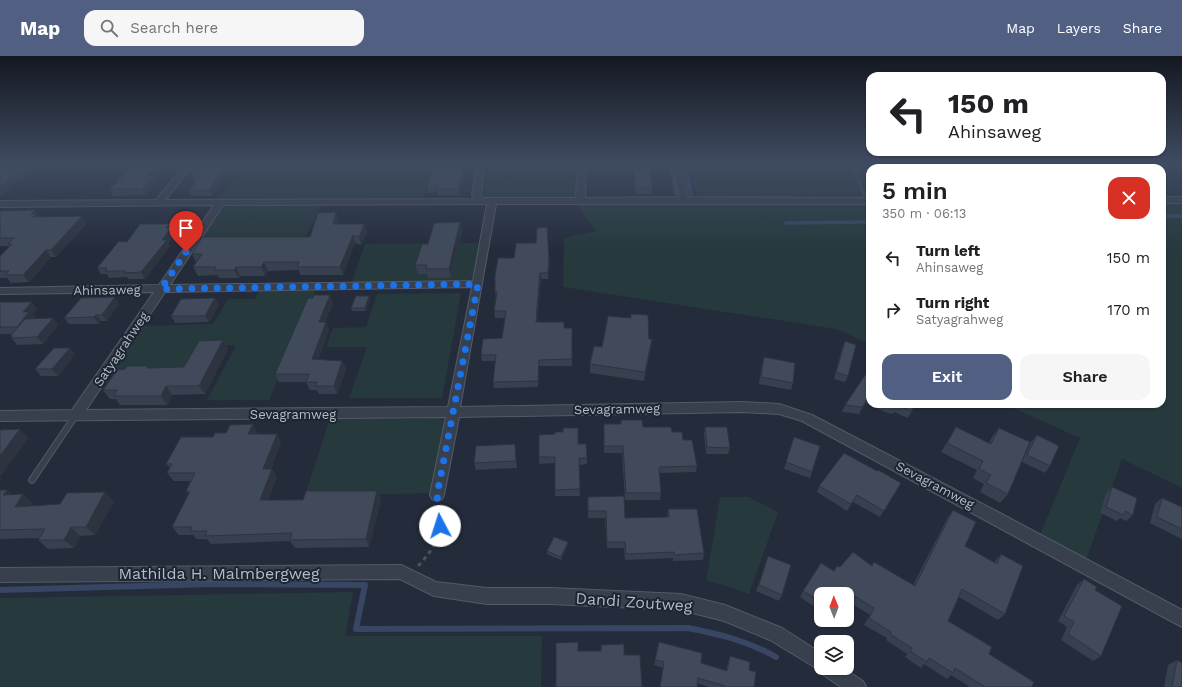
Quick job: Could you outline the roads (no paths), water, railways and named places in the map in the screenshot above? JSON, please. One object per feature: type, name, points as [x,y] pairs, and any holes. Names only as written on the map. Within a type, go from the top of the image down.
[{"type":"street","points":[[159,202],[167,192]]},
{"type":"street","points":[[476,192],[476,195],[487,202]]},
{"type":"street","points":[[580,192],[580,202]]},
{"type":"street","points":[[682,192],[684,200]]},
{"type":"street","points":[[0,204],[159,202],[580,202],[684,200],[866,201]]},
{"type":"street","points":[[1166,200],[1182,200]]},
{"type":"street","points":[[437,495],[478,284],[487,202]]},
{"type":"street","name":"Satyagrahweg","points":[[76,415],[220,203]]},
{"type":"street","name":"Ahinsaweg","points":[[0,290],[478,284]]},
{"type":"street","name":"Sevagramweg","points":[[0,416],[453,412],[742,407],[779,409],[807,418],[991,515],[1182,619]]},
{"type":"street","name":"Mathilda H. Malmbergweg","points":[[0,575],[401,572],[434,589]]},
{"type":"street","name":"Dandi Zoutweg","points":[[434,589],[487,596],[551,596],[681,602],[725,613],[776,634],[814,658]]},
{"type":"street","points":[[839,675],[857,687]]},
{"type":"lane","points":[[32,480],[76,415]]},
{"type":"waterway","points":[[863,192],[866,199]]},
{"type":"waterway","points":[[1166,216],[1182,216]]},
{"type":"waterway","points":[[786,223],[866,222]]},
{"type":"waterway","points":[[0,590],[212,584],[365,585],[356,629],[688,628],[733,639],[765,651],[776,657]]}]
